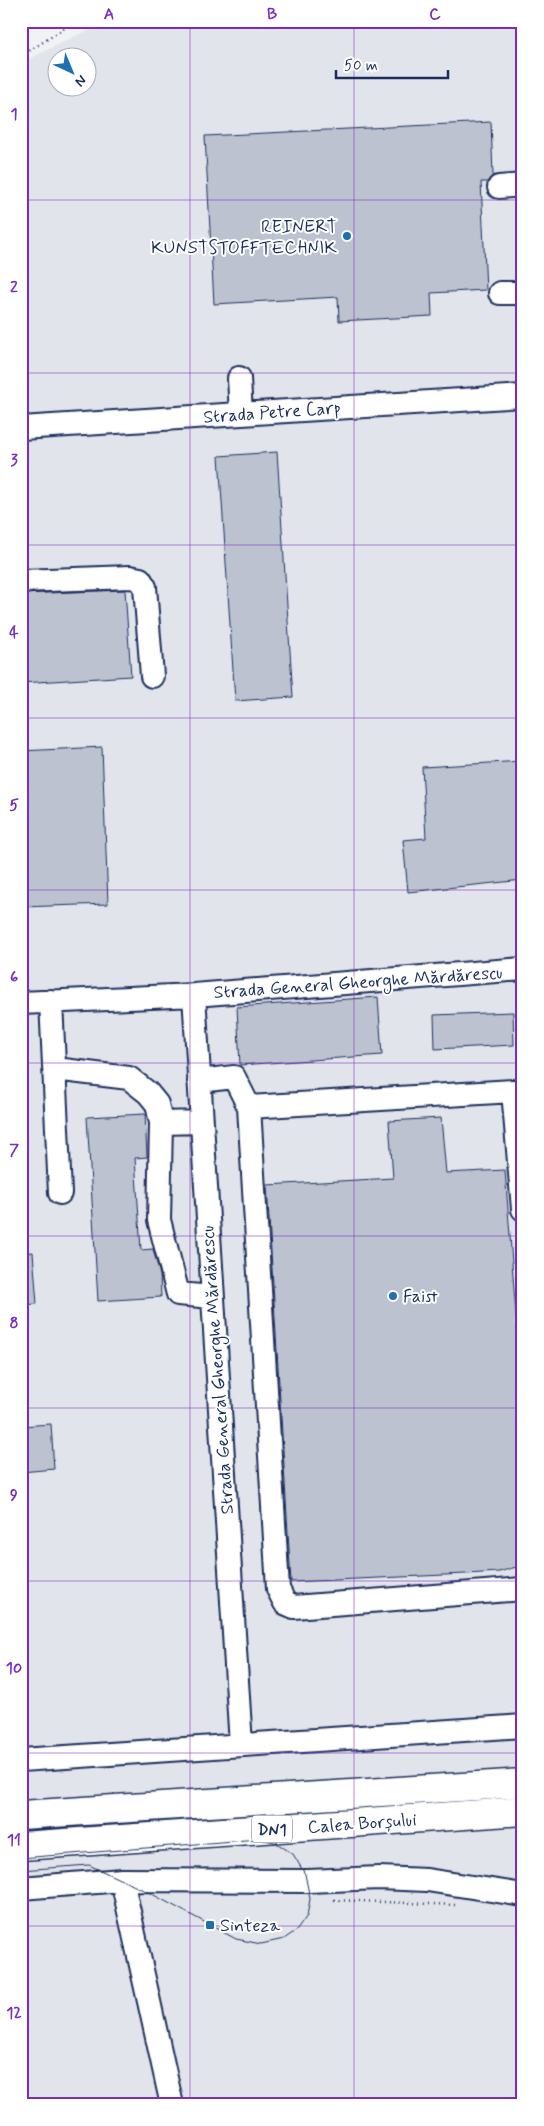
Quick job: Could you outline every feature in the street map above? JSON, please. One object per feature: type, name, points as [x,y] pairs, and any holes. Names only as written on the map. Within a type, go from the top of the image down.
[{"type":"main road","name":"DN1","points":[[21,1815],[522,1796]]},
{"type":"main road","name":"Calea Borșului","points":[[21,1830],[522,1796]]},
{"type":"main road","name":"Calea Borșului","points":[[21,1846],[522,1796]]},
{"type":"main road","name":"DN1","points":[[21,1854],[275,1835],[523,1824]]},
{"type":"street","points":[[499,187],[523,185]]},
{"type":"street","points":[[500,293],[523,293]]},
{"type":"street","points":[[239,378],[241,414]]},
{"type":"street","name":"Strada Petre Carp","points":[[21,428],[523,396]]},
{"type":"street","points":[[21,581],[130,577],[140,579],[146,588],[152,676]]},
{"type":"street","name":"Strada General Gheorghe Mărdărescu","points":[[21,1003],[194,995],[523,969]]},
{"type":"street","name":"Strada General Gheorghe Mărdărescu","points":[[194,995],[241,1745]]},
{"type":"street","points":[[51,1001],[60,1193]]},
{"type":"street","points":[[55,1070],[129,1078],[148,1093],[157,1104],[161,1123],[159,1220],[178,1294],[212,1297]]},
{"type":"street","points":[[199,1081],[234,1077],[249,1107],[278,1588],[285,1603],[294,1607],[523,1589]]},
{"type":"street","points":[[249,1107],[513,1091],[523,1209]]},
{"type":"street","points":[[161,1123],[201,1122]]},
{"type":"street","points":[[21,1760],[523,1726]]},
{"type":"street","points":[[21,1888],[122,1880],[427,1880],[523,1895]]},
{"type":"street","points":[[122,1880],[172,2105]]},
{"type":"path","points":[[21,56],[76,21]]},
{"type":"shaded area","points":[[115,21],[523,21],[523,2105],[21,2105],[21,63],[48,50],[48,98],[98,98],[98,48],[51,48],[77,35]]},
{"type":"building","name":"REINERT KUNSTSTOFFTECHNIK","points":[[491,122],[493,175],[487,182],[481,182],[486,290],[431,293],[432,316],[339,321],[338,297],[214,304],[205,136]]},
{"type":"building","points":[[277,452],[293,697],[235,701],[219,456]]},
{"type":"building","points":[[125,590],[131,676],[21,683],[21,594]]},
{"type":"building","points":[[102,747],[108,904],[21,907],[21,751]]},
{"type":"building","points":[[523,761],[523,880],[408,892],[403,840],[426,838],[422,767]]},
{"type":"building","points":[[378,997],[382,1055],[240,1065],[237,1007]]},
{"type":"building","points":[[513,1012],[514,1045],[435,1049],[434,1015]]},
{"type":"building","points":[[145,1114],[147,1157],[135,1158],[141,1250],[153,1249],[160,1275],[161,1297],[98,1301],[87,1117]]},
{"type":"building","name":"Faist","points":[[441,1118],[446,1173],[505,1170],[523,1407],[523,1565],[499,1572],[291,1582],[267,1185],[393,1178],[389,1121]]},
{"type":"building","points":[[33,1252],[37,1304],[21,1305],[21,1253]]},
{"type":"building","points":[[51,1424],[54,1469],[21,1472],[21,1426]]},
{"type":"tram line","points":[[21,1858],[258,1839],[275,1842],[293,1854],[305,1874],[310,1899],[307,1916],[297,1930],[284,1939],[261,1944],[236,1939],[150,1893],[89,1865],[21,1870]]},
{"type":"place","name":"REINERT KUNSTSTOFFTECHNIK","points":[[347,236]]},
{"type":"place","name":"Faist","points":[[393,1296]]},
{"type":"place","name":"Sinteza","points":[[210,1925]]}]
